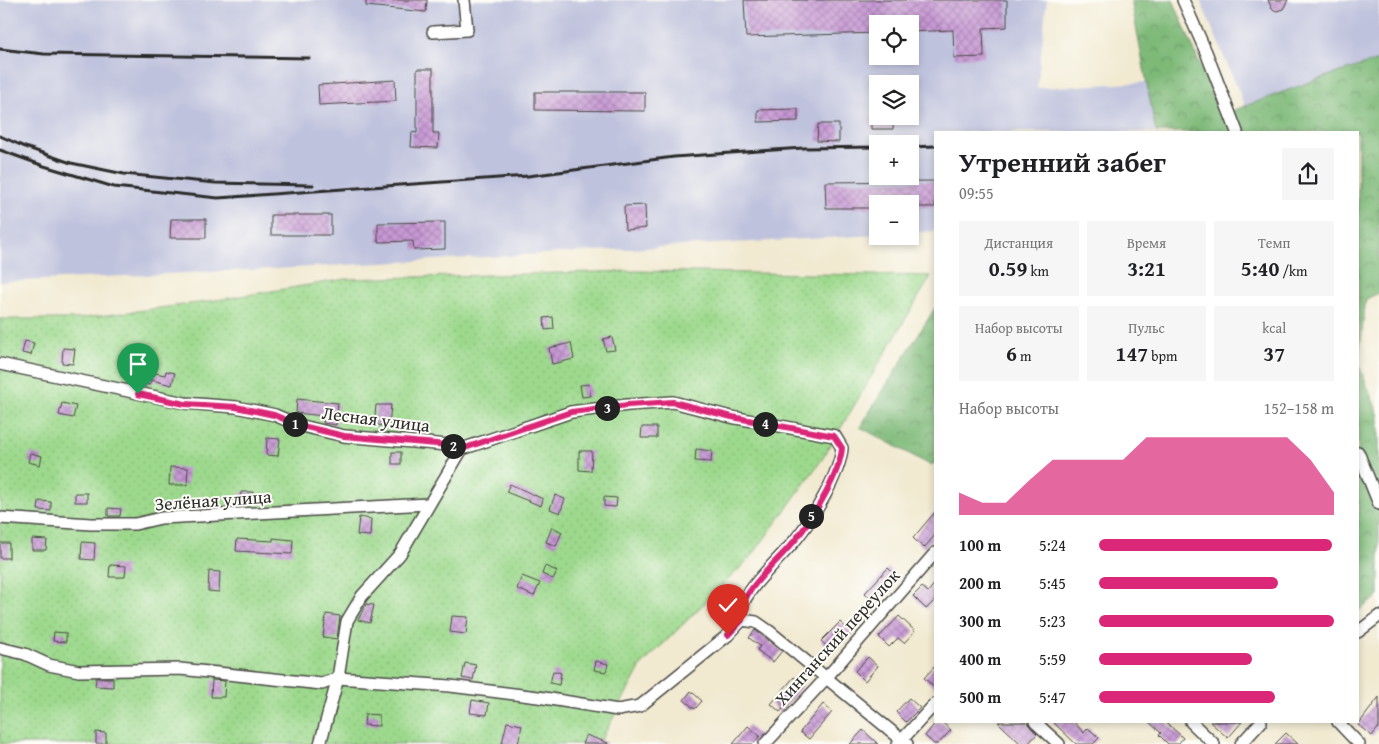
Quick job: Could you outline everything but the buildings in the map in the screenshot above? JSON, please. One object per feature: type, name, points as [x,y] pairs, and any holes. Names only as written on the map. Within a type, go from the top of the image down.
[{"type":"street","points":[[433,32],[466,30],[464,0]]},
{"type":"street","points":[[1183,0],[1238,131]]},
{"type":"street","name":"Лесная улица","points":[[0,364],[185,404],[236,407],[274,415],[298,425],[344,436],[448,445],[462,449]]},
{"type":"street","points":[[0,648],[24,654],[49,665],[79,671],[180,668],[322,684],[338,678],[450,686],[538,697],[618,710],[640,706],[728,635],[742,620],[742,607],[750,592],[796,539],[828,489],[841,460],[842,448],[834,436],[732,417],[673,402],[571,412],[462,449],[400,554],[362,596],[347,621],[338,678],[320,744]]},
{"type":"street","points":[[1359,454],[1379,504]]},
{"type":"street","name":"Зелёная улица","points":[[0,518],[91,524],[134,524],[161,518],[428,504]]},
{"type":"street","name":"Хинганский переулок","points":[[765,744],[827,677],[934,554]]},
{"type":"street","points":[[1359,631],[1379,616]]},
{"type":"street","points":[[742,620],[756,622],[769,630],[827,677],[902,743],[934,705]]},
{"type":"street","points":[[1036,723],[1059,744]]},
{"type":"street","points":[[1192,723],[1214,744]]},
{"type":"street","points":[[1241,744],[1260,723]]},
{"type":"street","points":[[1339,723],[1359,744]]},
{"type":"shaded area","points":[[0,0],[1047,0],[1037,88],[1152,82],[1155,131],[934,131],[934,231],[919,232],[919,195],[869,195],[869,235],[293,268],[0,282]]},
{"type":"shaded area","points":[[1200,0],[1379,0],[1379,71],[1248,113]]},
{"type":"green space","points":[[1131,0],[1173,0],[1221,115],[1318,79],[1379,60],[1379,293],[1366,299],[1359,355],[1359,131],[1156,131]]},
{"type":"green space","points":[[632,271],[931,276],[823,458],[751,557],[641,666],[599,744],[0,744],[0,319],[76,319],[198,303],[346,279]]},
{"type":"green space","points":[[934,310],[934,463],[930,465],[860,427]]},
{"type":"green space","points":[[1359,366],[1379,416],[1379,596],[1359,610]]},
{"type":"railway","points":[[0,49],[44,54],[309,58]]},
{"type":"railway","points":[[0,136],[71,163],[124,174],[215,183],[313,185]]},
{"type":"railway","points":[[919,147],[934,146]]},
{"type":"railway","points":[[0,150],[44,166],[114,187],[218,198],[528,176],[674,157],[803,148],[869,147]]},
{"type":"route","points":[[138,394],[185,404],[236,407],[274,415],[298,425],[344,436],[448,445],[462,449],[571,412],[673,402],[732,417],[834,436],[842,448],[841,460],[828,489],[796,539],[750,592],[742,607],[742,620],[728,635]]}]
